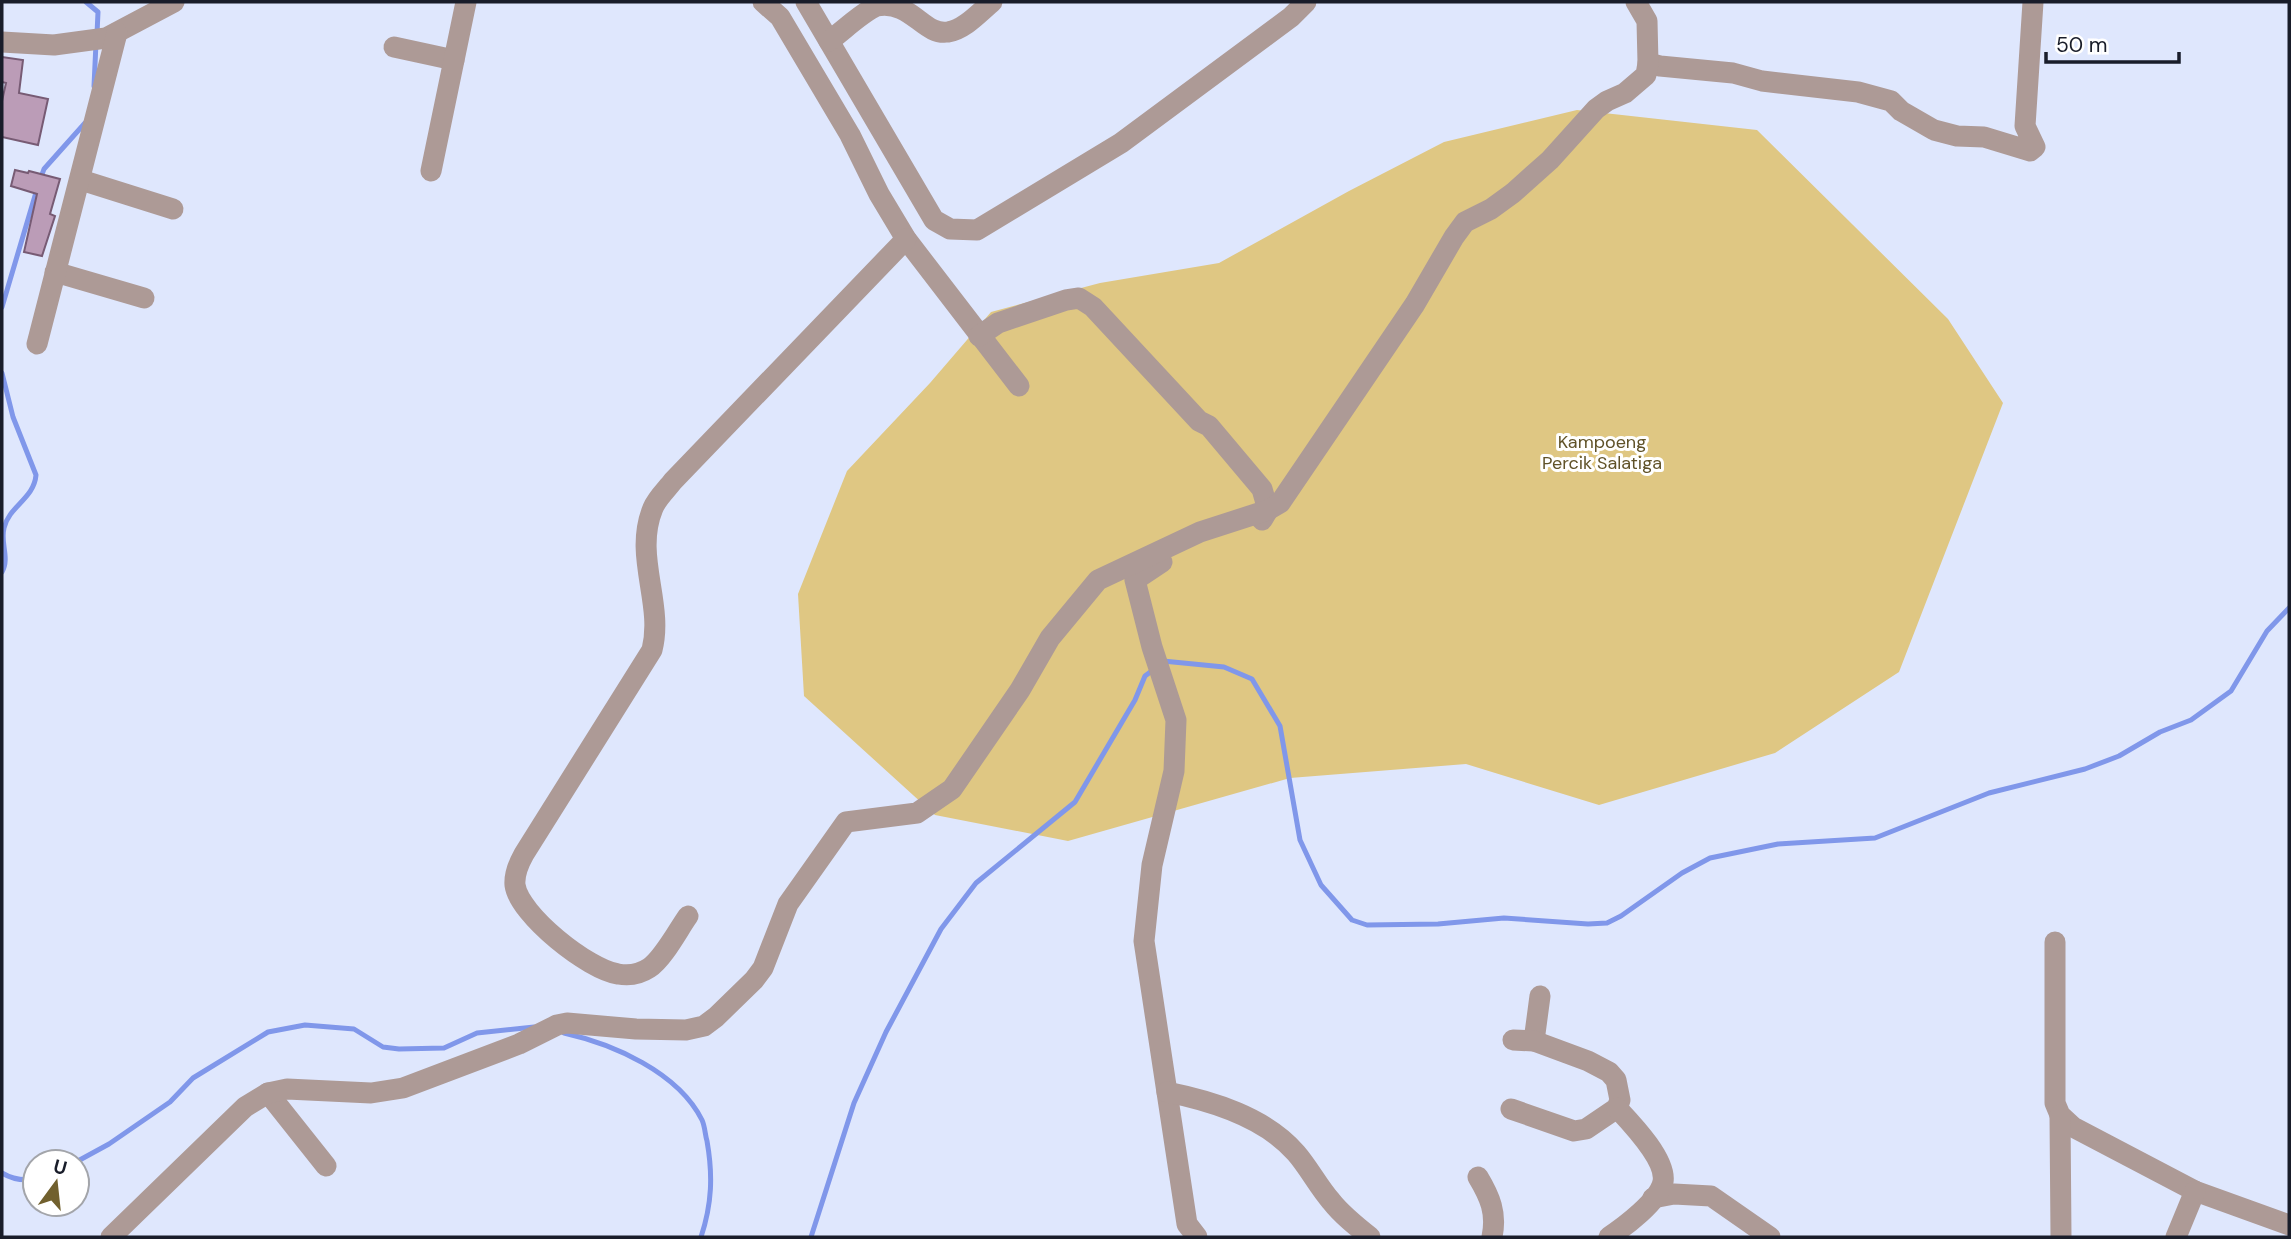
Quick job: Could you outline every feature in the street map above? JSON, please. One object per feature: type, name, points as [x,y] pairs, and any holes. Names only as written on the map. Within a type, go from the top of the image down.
[{"type":"street","points":[[2,42],[54,45],[104,37],[174,2]]},
{"type":"street","points":[[431,171],[466,2]]},
{"type":"street","points":[[763,2],[780,17],[850,135],[879,194],[906,239],[1019,386]]},
{"type":"street","points":[[806,2],[934,220],[950,229],[977,230],[1121,143],[1291,17],[1306,2]]},
{"type":"street","points":[[829,41],[877,5],[894,3],[911,8],[937,31],[949,32],[963,25],[992,2]]},
{"type":"street","points":[[111,1237],[245,1107],[268,1093],[287,1089],[370,1093],[403,1088],[534,1037],[557,1025],[580,1023],[636,1029],[685,1030],[704,1026],[716,1017],[754,981],[763,968],[788,904],[846,822],[917,813],[952,789],[1020,690],[1050,638],[1098,579],[1200,532],[1268,510],[1280,503],[1415,304],[1465,222],[1491,209],[1513,193],[1550,160],[1596,109],[1625,93],[1646,75],[1647,21],[1636,2]]},
{"type":"street","points":[[1648,63],[1733,73],[1762,81],[1805,87],[1858,92],[1891,101],[1901,111],[1934,130],[1957,136],[1984,137],[2030,151],[2035,147],[2025,126],[2033,2]]},
{"type":"street","points":[[37,344],[81,180],[104,37]]},
{"type":"street","points":[[394,47],[454,60]]},
{"type":"street","points":[[81,180],[173,209]]},
{"type":"street","points":[[688,916],[650,968],[633,975],[615,974],[573,953],[535,918],[520,900],[515,884],[517,869],[524,853],[652,650],[656,634],[645,540],[654,506],[673,481],[906,239]]},
{"type":"street","points":[[55,272],[144,298]]},
{"type":"street","points":[[979,336],[1017,316],[1079,298],[1093,307],[1199,421],[1209,426],[1262,489],[1268,510],[1259,523],[1155,565],[1135,580],[1163,686],[1176,720],[1174,771],[1152,865],[1144,941],[1187,1224],[1197,1237]]},
{"type":"street","points":[[2055,942],[2055,1102],[2060,1115],[2060,1237]]},
{"type":"street","points":[[1511,1109],[1574,1131],[1586,1129],[1617,1108],[1620,1100],[1616,1080],[1609,1072],[1588,1061],[1524,1041],[1540,996]]},
{"type":"street","points":[[1167,1092],[1237,1112],[1274,1133],[1295,1152],[1331,1201],[1370,1237]]},
{"type":"street","points":[[268,1093],[326,1166]]},
{"type":"street","points":[[1609,1237],[1627,1225],[1653,1198],[1663,1183],[1661,1168],[1640,1132],[1617,1108]]},
{"type":"street","points":[[2060,1115],[2073,1127],[2195,1191],[2289,1225]]},
{"type":"street","points":[[1478,1177],[1492,1204],[1492,1237]]},
{"type":"street","points":[[2176,1237],[2195,1191]]},
{"type":"street","points":[[1653,1198],[1674,1194],[1711,1196],[1770,1237]]},
{"type":"green space","name":"Kampoeng Percik Salatiga","points":[[1577,110],[1757,130],[1948,319],[2003,403],[1899,672],[1775,753],[1599,805],[1466,764],[1290,778],[1068,841],[935,815],[804,696],[798,594],[847,471],[930,383],[991,312],[1100,283],[1219,263],[1444,142]]},
{"type":"building","points":[[2,57],[23,60],[19,93],[48,99],[38,145],[2,137],[2,101],[6,83],[2,82]]},
{"type":"building","points":[[15,170],[60,179],[50,214],[55,216],[42,256],[24,252],[37,194],[11,186]]},
{"type":"waterway","points":[[86,2],[98,12],[97,34]]},
{"type":"waterway","points":[[94,86],[96,43]]},
{"type":"waterway","points":[[40,180],[44,169],[85,123]]},
{"type":"waterway","points":[[2,307],[37,189]]},
{"type":"waterway","points":[[2,373],[13,417],[36,475],[31,490],[11,514],[4,528],[5,561],[2,572]]},
{"type":"waterway","points":[[1163,661],[1224,667],[1252,679],[1280,726],[1300,840],[1321,885],[1352,920],[1367,925],[1438,924],[1504,918],[1588,924],[1607,923],[1621,916],[1682,873],[1710,858],[1778,844],[1875,838],[1989,793],[2085,769],[2119,756],[2160,732],[2191,720],[2231,691],[2267,631],[2289,608]]},
{"type":"waterway","points":[[811,1237],[854,1103],[886,1032],[941,929],[976,883],[1075,802],[1135,700],[1145,676],[1153,670]]},
{"type":"waterway","points":[[91,1154],[170,1102],[193,1078],[268,1032],[305,1025],[354,1029],[383,1047],[399,1049],[444,1048],[477,1033],[534,1027]]},
{"type":"waterway","points":[[564,1033],[603,1044],[642,1063],[661,1074],[691,1103],[703,1122],[710,1166],[709,1201],[701,1237]]},
{"type":"waterway","points":[[2,1173],[21,1179]]}]
